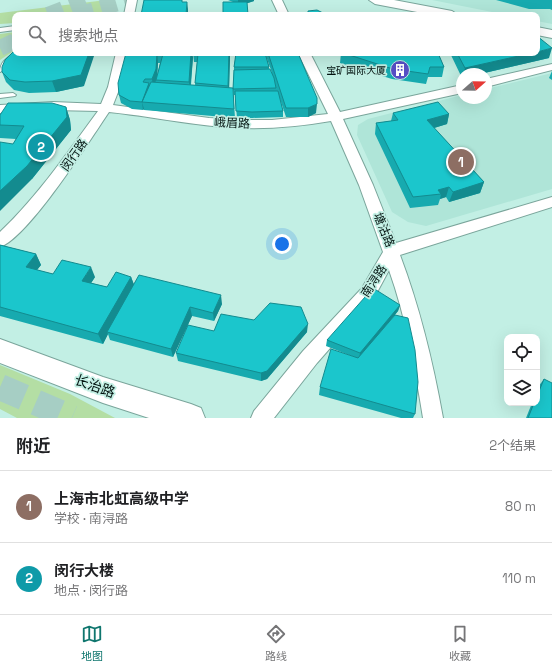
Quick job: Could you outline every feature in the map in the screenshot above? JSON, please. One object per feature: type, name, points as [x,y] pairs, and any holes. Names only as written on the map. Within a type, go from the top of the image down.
[{"type":"main road","name":"长治路","points":[[0,351],[103,390],[191,418]]},
{"type":"street","points":[[130,12],[132,0]]},
{"type":"street","points":[[375,0],[437,12]]},
{"type":"street","points":[[279,2],[283,12]]},
{"type":"street","points":[[540,32],[552,34]]},
{"type":"street","name":"闵行路","points":[[0,241],[24,218],[46,192],[106,108],[114,87],[121,56]]},
{"type":"street","name":"塘沽路","points":[[306,56],[337,117],[392,250],[424,369],[433,418]]},
{"type":"street","points":[[492,82],[552,67]]},
{"type":"street","name":"峨眉路","points":[[0,109],[70,106],[106,108],[192,121],[244,124],[306,122],[337,117],[456,90]]},
{"type":"street","name":"南浔路","points":[[261,418],[310,357],[368,293],[392,250],[552,202]]},
{"type":"lane","points":[[0,30],[12,28]]},
{"type":"lane","points":[[0,70],[5,63],[14,56]]},
{"type":"lane","points":[[0,96],[13,95]]},
{"type":"shaded area","points":[[432,0],[552,0],[552,24],[540,22],[540,12],[492,12]]},
{"type":"shaded area","points":[[552,73],[552,189],[426,226],[408,222],[392,212],[357,135],[358,125],[368,119],[456,97],[456,104],[492,104],[492,88]]},
{"type":"green space","points":[[98,1],[111,2],[115,7],[114,12],[12,12],[12,23],[0,24],[0,13]]},
{"type":"green space","points":[[12,32],[12,52],[0,60],[0,34]]},
{"type":"green space","points":[[0,365],[70,394],[115,418],[17,418],[0,409]]},
{"type":"building","points":[[144,0],[182,0],[182,2],[187,2],[186,12],[142,12]]},
{"type":"building","points":[[223,2],[247,2],[248,12],[223,12]]},
{"type":"building","points":[[317,10],[321,12],[308,12]]},
{"type":"building","points":[[540,38],[552,48],[540,51]]},
{"type":"building","points":[[12,53],[12,56],[88,56],[81,75],[52,81],[25,82],[10,80],[2,72],[2,67],[5,60]]},
{"type":"building","points":[[125,56],[157,56],[156,69],[152,79],[145,79],[143,82],[149,83],[142,102],[130,101],[119,95],[118,83]]},
{"type":"building","points":[[162,56],[191,56],[189,82],[156,80]]},
{"type":"building","points":[[198,56],[229,56],[228,86],[195,83]]},
{"type":"building","points":[[236,56],[266,56],[269,67],[234,67]]},
{"type":"building","points":[[269,56],[299,56],[317,98],[317,104],[308,108],[286,108]]},
{"type":"building","points":[[352,56],[439,56],[444,67],[430,67],[428,74],[393,69]]},
{"type":"building","points":[[459,56],[519,56],[465,68]]},
{"type":"building","points":[[270,69],[276,88],[233,89],[234,70]]},
{"type":"building","points":[[151,82],[233,88],[234,109],[142,102]]},
{"type":"building","points":[[235,91],[278,91],[283,111],[236,111]]},
{"type":"building","points":[[438,102],[449,114],[427,120],[484,182],[453,192],[449,187],[438,190],[441,194],[413,197],[376,123],[398,120],[393,113]]},
{"type":"building","points":[[8,103],[52,103],[66,107],[67,117],[27,166],[0,191],[0,142],[13,144],[24,126],[0,125],[0,115]]},
{"type":"building","points":[[0,245],[36,254],[26,267],[53,274],[62,260],[91,267],[82,281],[107,287],[116,272],[131,277],[98,334],[0,307]]},
{"type":"building","points":[[139,275],[221,295],[213,313],[190,307],[171,349],[107,332]]},
{"type":"building","points":[[373,288],[400,305],[360,353],[327,340]]},
{"type":"building","points":[[270,303],[301,307],[308,324],[267,371],[261,373],[176,353],[188,325],[214,331],[221,314],[254,320]]},
{"type":"building","points":[[395,315],[408,318],[415,350],[418,382],[415,414],[320,387],[331,349],[358,358]]},
{"type":"building","points":[[544,379],[552,383],[552,418],[528,418],[533,406],[540,406],[540,389]]},
{"type":"tunnel","points":[[56,12],[86,0]]},
{"type":"tunnel","points":[[88,12],[128,0]]},
{"type":"tunnel","points":[[0,48],[12,42]]},
{"type":"tunnel","points":[[0,387],[72,418]]},
{"type":"place","name":"宝矿国际大厦","points":[[400,70]]},
{"type":"place","name":"闵行大楼","points":[[41,147]]},
{"type":"place","name":"上海市北虹高级中学","points":[[461,162]]}]
